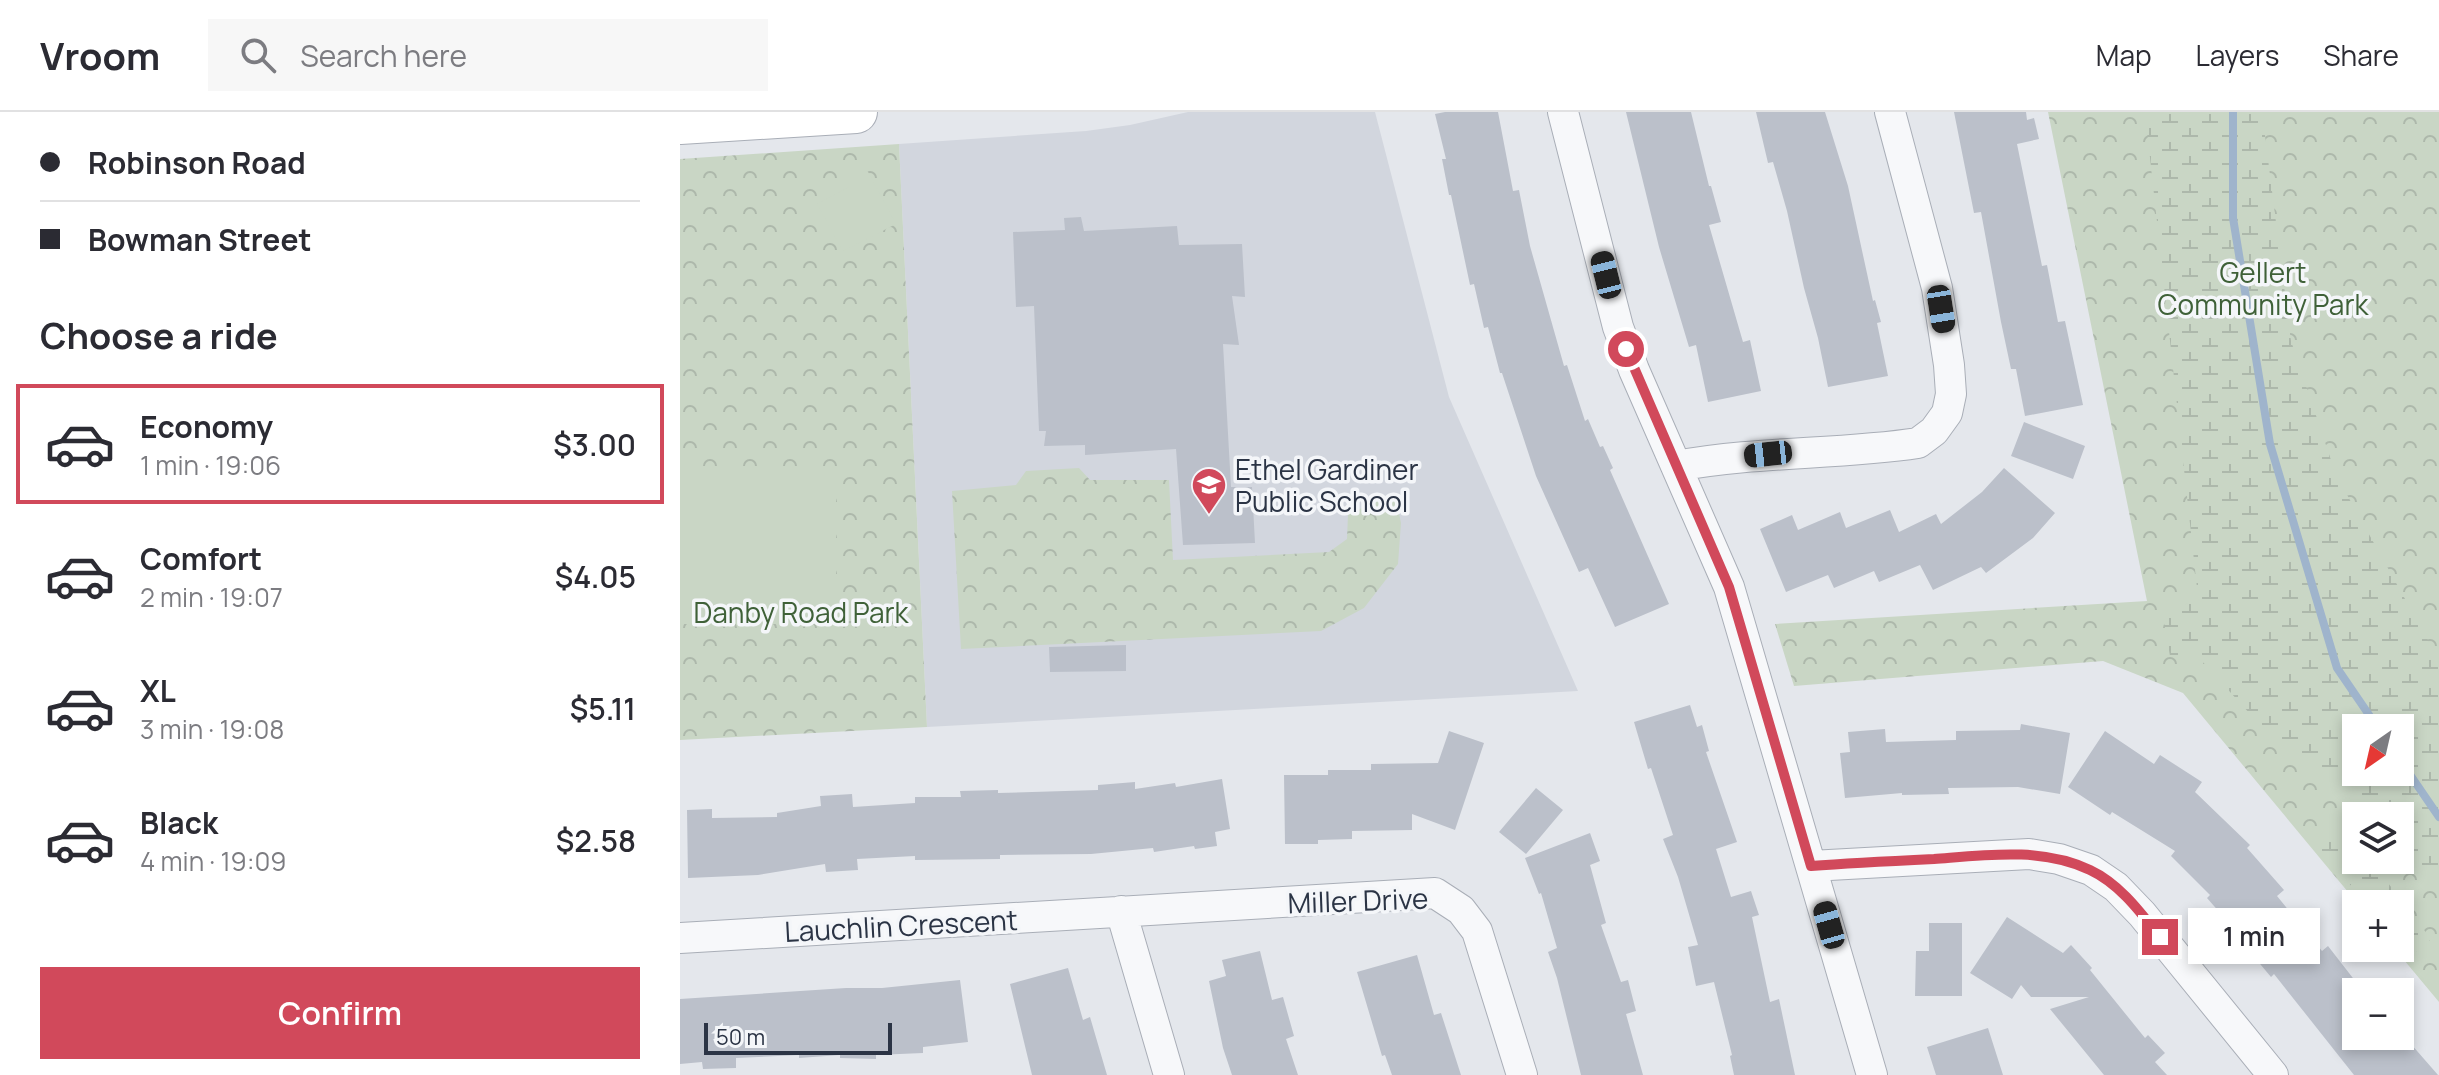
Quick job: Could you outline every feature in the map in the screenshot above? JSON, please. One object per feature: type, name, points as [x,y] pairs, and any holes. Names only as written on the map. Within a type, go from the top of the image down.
[{"type":"street","points":[[680,123],[856,112]]},
{"type":"street","points":[[1563,112],[1618,327],[1729,587],[1872,1075]]},
{"type":"street","points":[[1677,466],[1715,459],[1918,443],[1934,431],[1947,413],[1951,394],[1941,309],[1890,112]]},
{"type":"street","points":[[1811,866],[2029,854],[2059,859],[2091,870],[2116,887],[2142,914],[2273,1075]]},
{"type":"street","name":"Miller Drive","points":[[1121,911],[1435,893],[1461,910],[1477,931],[1522,1075]]},
{"type":"street","points":[[1121,911],[1169,1075]]},
{"type":"street","name":"Lauchlin Crescent","points":[[680,938],[1121,911]]},
{"type":"shaded area","name":"Ethel Gardiner Public School","points":[[1188,112],[1375,112],[1449,397],[1578,691],[927,727],[899,144],[1086,131]]},
{"type":"green space","name":"Gellert Community Park","points":[[2048,112],[2439,112],[2439,1002],[2406,962],[2414,962],[2414,890],[2346,890],[2183,693],[2103,661],[1794,686],[1775,624],[2147,601]]},
{"type":"green space","points":[[2145,112],[2262,112],[2291,341],[2336,475],[2439,660],[2439,885],[2414,857],[2414,802],[2361,802],[2281,748],[2201,660],[2170,656],[2163,617],[2198,597]]},
{"type":"green space","name":"Danby Road Park","points":[[899,144],[927,727],[680,740],[680,159]]},
{"type":"green space","points":[[867,170],[896,224],[843,251],[817,204],[851,186]]},
{"type":"green space","points":[[680,466],[836,466],[836,624],[680,624]]},
{"type":"green space","points":[[1079,468],[1090,480],[1169,480],[1173,560],[1329,552],[1347,539],[1348,514],[1395,494],[1401,523],[1398,564],[1364,608],[1321,631],[961,649],[952,491],[1016,485],[1026,471]]},
{"type":"green space","points":[[2330,830],[2342,840],[2342,874],[2379,874],[2393,890],[2355,890],[2314,843]]},
{"type":"green space","points":[[2414,917],[2431,939],[2414,954]]},
{"type":"building","points":[[1498,112],[1513,191],[1519,190],[1530,246],[1564,366],[1567,365],[1585,421],[1588,419],[1613,468],[1610,470],[1669,604],[1615,627],[1588,568],[1579,572],[1536,476],[1500,373],[1488,327],[1484,328],[1474,284],[1470,285],[1442,159],[1446,159],[1435,114]]},
{"type":"building","points":[[1626,112],[1691,112],[1721,222],[1709,225],[1743,342],[1750,340],[1761,391],[1708,402],[1696,345],[1689,347],[1659,247]]},
{"type":"building","points":[[1756,112],[1825,112],[1848,186],[1873,301],[1881,322],[1877,323],[1888,376],[1828,387],[1787,211],[1773,162],[1768,163]]},
{"type":"building","points":[[1954,112],[2026,112],[2027,120],[2034,118],[2039,139],[2017,144],[2042,266],[2047,265],[2058,322],[2065,321],[2083,405],[2025,416],[2016,369],[2011,369],[1981,212],[1974,213]]},
{"type":"building","points":[[1081,217],[1084,231],[1177,226],[1179,245],[1242,244],[1245,297],[1232,296],[1239,345],[1223,344],[1231,487],[1252,487],[1255,543],[1183,545],[1176,449],[1085,455],[1085,445],[1044,446],[1046,431],[1039,431],[1034,306],[1016,307],[1013,232],[1065,230],[1064,218]]},
{"type":"building","points":[[2024,422],[2085,446],[2073,479],[2011,456]]},
{"type":"building","points":[[2004,468],[2055,513],[2033,538],[1986,573],[1981,567],[1933,590],[1920,565],[1879,582],[1874,571],[1834,588],[1828,575],[1786,592],[1760,529],[1792,515],[1798,530],[1840,512],[1846,528],[1890,510],[1899,532],[1936,514],[1941,524],[1982,492]]},
{"type":"building","points":[[1126,645],[1126,671],[1050,672],[1049,647]]},
{"type":"building","points":[[1690,705],[1697,727],[1702,725],[1709,751],[1706,752],[1737,842],[1716,849],[1731,897],[1751,891],[1759,915],[1752,917],[1770,1002],[1779,999],[1795,1075],[1734,1075],[1714,982],[1696,986],[1688,947],[1698,945],[1663,839],[1673,835],[1634,722]]},
{"type":"building","points":[[2021,724],[2070,733],[2060,794],[2018,787],[1948,788],[1949,794],[1902,793],[1845,798],[1840,753],[1850,752],[1848,732],[1885,729],[1886,742],[1956,740],[1956,731],[2020,730]]},
{"type":"building","points":[[1449,731],[1484,743],[1455,830],[1412,814],[1412,830],[1352,831],[1352,839],[1318,840],[1318,844],[1285,844],[1284,775],[1328,775],[1328,770],[1371,770],[1371,764],[1438,763]]},
{"type":"building","points":[[2105,731],[2154,764],[2160,755],[2202,782],[2195,792],[2250,845],[2247,848],[2284,890],[2277,896],[2322,951],[2328,946],[2353,978],[2342,978],[2342,1050],[2414,1050],[2414,1047],[2438,1075],[2354,1075],[2274,974],[2271,977],[2240,940],[2242,938],[2207,898],[2210,895],[2171,856],[2175,851],[2112,812],[2110,815],[2068,787]]},
{"type":"building","points":[[1222,779],[1230,829],[1215,832],[1217,846],[1154,852],[1153,848],[1091,854],[1000,855],[1000,859],[915,860],[915,856],[857,859],[858,870],[826,872],[825,864],[758,875],[688,878],[687,810],[712,809],[712,818],[777,817],[777,813],[821,806],[820,796],[852,794],[853,807],[915,803],[915,797],[961,797],[960,791],[1098,790],[1098,785],[1135,782],[1135,789],[1175,783],[1176,787]]},
{"type":"building","points":[[1536,788],[1563,810],[1526,854],[1499,832]]},
{"type":"building","points":[[1590,833],[1600,861],[1590,865],[1606,923],[1601,925],[1621,982],[1628,980],[1636,1011],[1626,1014],[1643,1075],[1581,1075],[1548,952],[1557,948],[1541,893],[1525,858]]},
{"type":"building","points":[[2007,917],[2063,953],[2071,945],[2145,1038],[2148,1035],[2165,1053],[2155,1062],[2167,1075],[2104,1075],[2050,1009],[2089,997],[2031,997],[2021,985],[2012,999],[1970,973]]},
{"type":"building","points":[[1929,923],[1962,923],[1962,996],[1915,996],[1916,951],[1929,951]]},
{"type":"building","points":[[1260,951],[1272,1000],[1283,997],[1294,1036],[1286,1039],[1298,1075],[1232,1075],[1223,1048],[1209,981],[1226,976],[1222,960]]},
{"type":"building","points":[[1417,955],[1434,1015],[1441,1013],[1461,1075],[1392,1075],[1385,1055],[1382,1056],[1357,972]]},
{"type":"building","points":[[1068,968],[1083,1020],[1090,1017],[1107,1075],[1032,1075],[1010,984]]},
{"type":"building","points":[[960,980],[968,1042],[923,1047],[923,1053],[876,1055],[876,1059],[840,1058],[840,1055],[799,1058],[799,1055],[736,1058],[736,1068],[703,1069],[702,1062],[680,1064],[680,999],[882,988]]},
{"type":"building","points":[[1988,1028],[2003,1075],[1936,1075],[1927,1047]]},
{"type":"waterway","points":[[2233,112],[2233,218],[2270,444],[2337,668],[2368,714]]},
{"type":"waterway","points":[[2414,780],[2439,817]]},
{"type":"place","name":"Ethel Gardiner Public School","points":[[1209,516]]},
{"type":"route","points":[[1626,349],[1729,587],[1811,866],[2029,854],[2059,859],[2091,870],[2116,887],[2160,937]]}]
